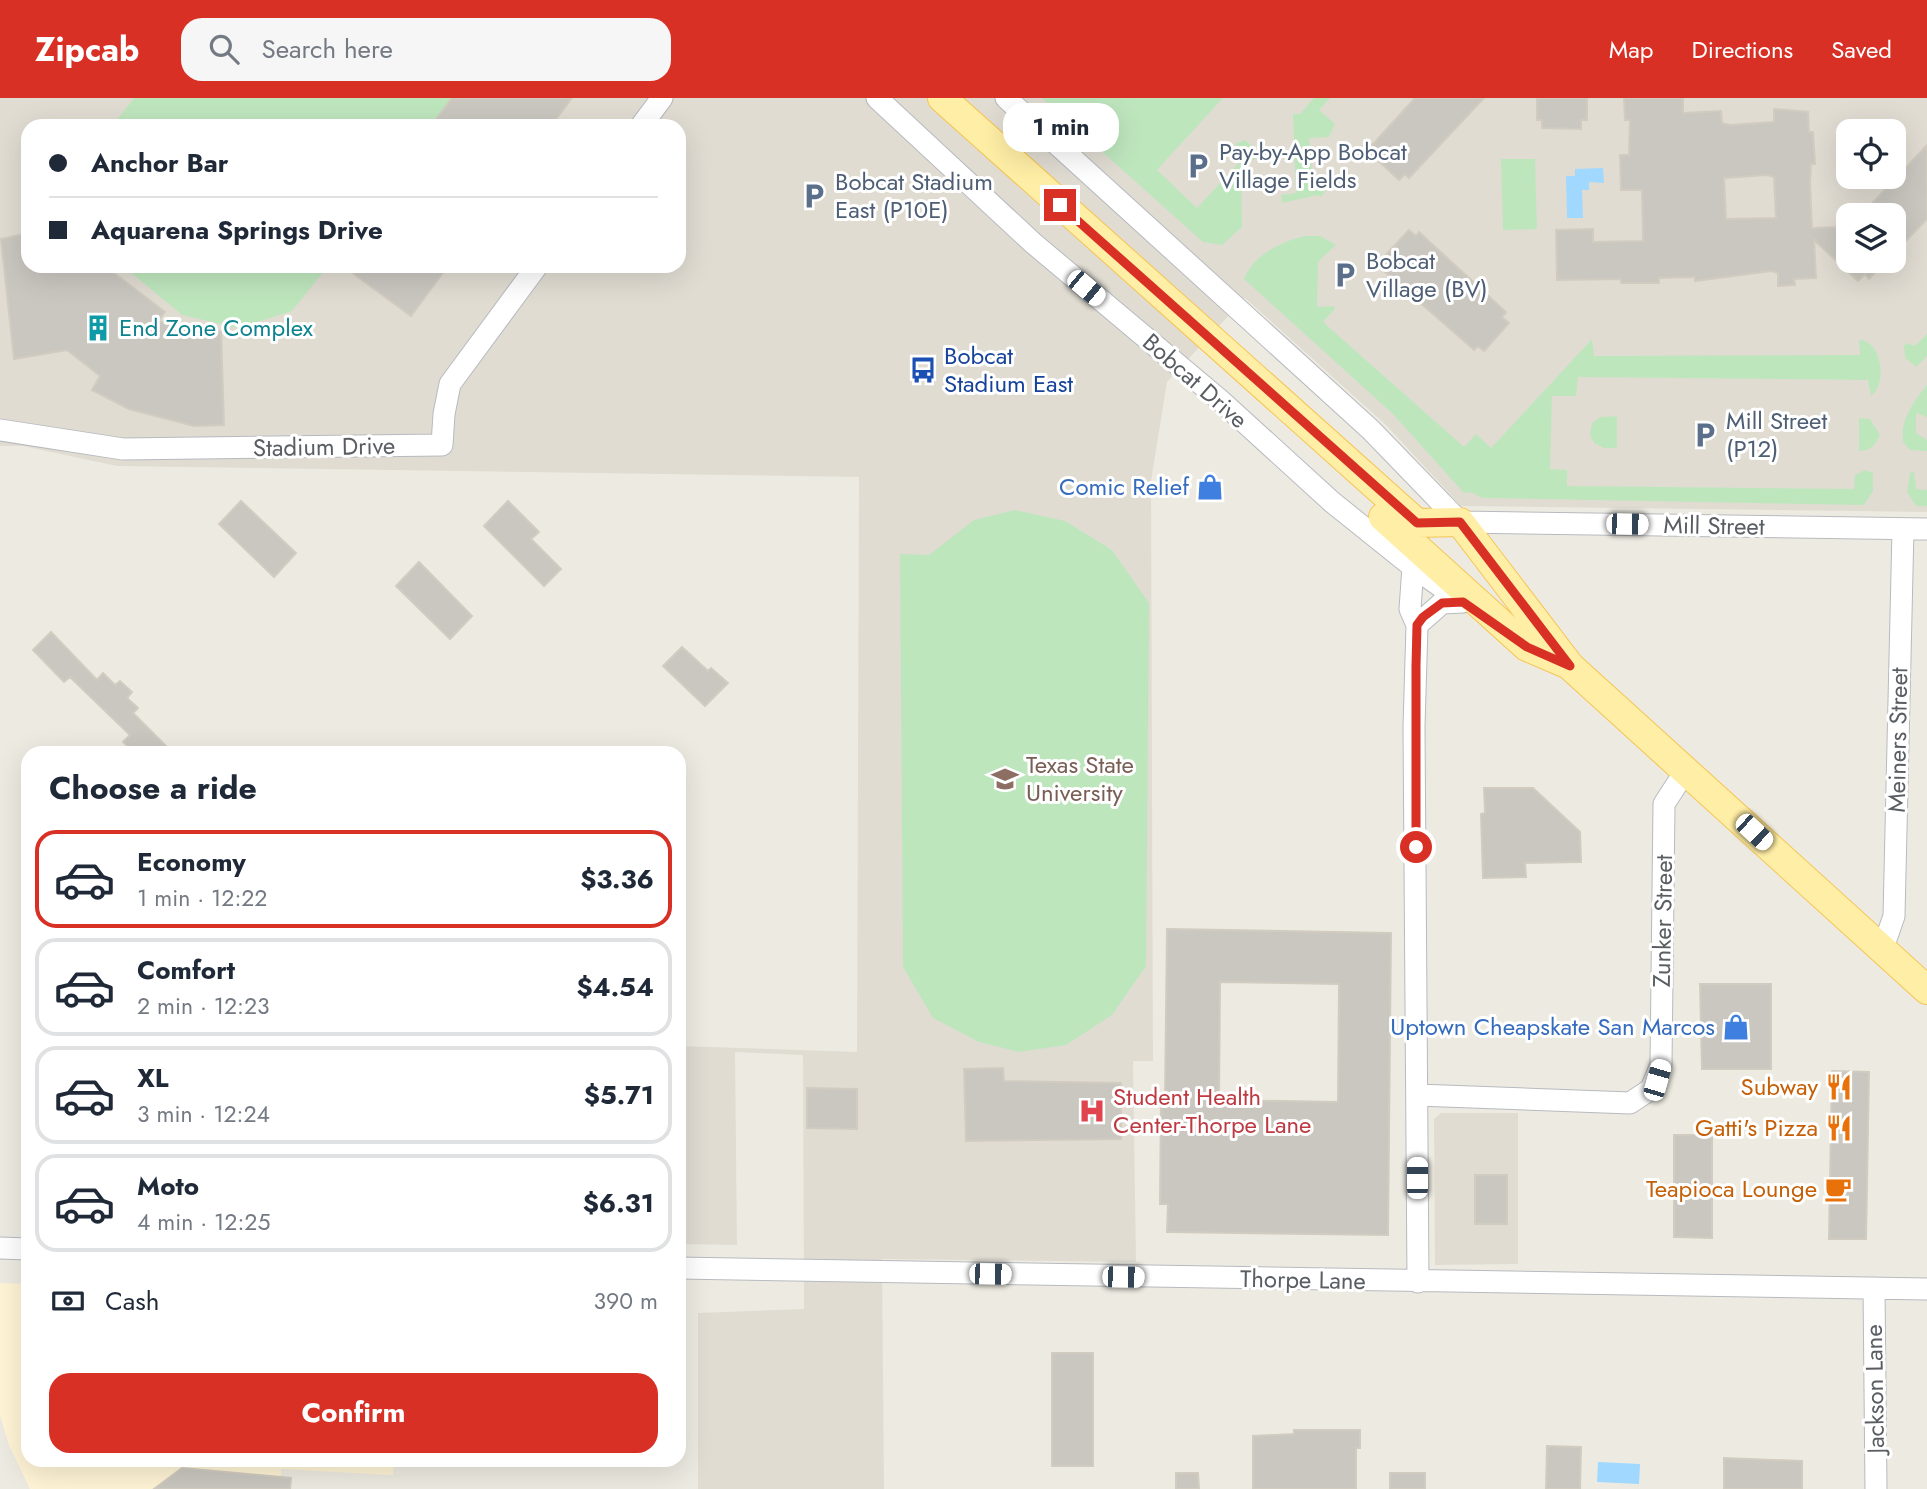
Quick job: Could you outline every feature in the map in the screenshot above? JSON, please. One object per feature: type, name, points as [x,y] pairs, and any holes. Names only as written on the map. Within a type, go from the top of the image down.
[{"type":"main road","points":[[952,107],[1275,399],[1417,523],[1460,522],[1570,666],[1927,990]]},
{"type":"main road","points":[[1275,399],[1324,463],[1527,647],[1570,666]]},
{"type":"street","points":[[646,119],[662,98]]},
{"type":"street","name":"Bobcat Drive","points":[[877,98],[1033,243],[1220,400],[1332,502],[1413,567],[1527,647]]},
{"type":"street","points":[[899,98],[905,124]]},
{"type":"street","points":[[1006,98],[1371,430],[1460,522]]},
{"type":"street","name":"Stadium Drive","points":[[0,430],[123,449],[442,445],[450,384],[532,273]]},
{"type":"street","name":"Mill Street","points":[[1460,522],[1927,529]]},
{"type":"street","name":"Meiners Street","points":[[1883,948],[1894,916],[1903,529]]},
{"type":"street","points":[[1413,567],[1410,609],[1417,625],[1415,727],[1418,1282]]},
{"type":"street","points":[[1417,625],[1442,603],[1463,602]]},
{"type":"street","name":"Zunker Street","points":[[1417,1095],[1630,1103],[1651,1089],[1661,1065],[1664,804],[1686,771]]},
{"type":"street","points":[[0,1248],[21,1250]]},
{"type":"street","name":"Thorpe Lane","points":[[686,1268],[1927,1289]]},
{"type":"street","name":"Jackson Lane","points":[[1874,1288],[1876,1489]]},
{"type":"shaded area","name":"Texas State University","points":[[0,98],[1927,98],[1927,512],[1461,506],[1385,424],[1245,298],[1167,382],[1151,481],[1153,1061],[1133,1061],[1136,1262],[882,1259],[884,1489],[698,1489],[698,1313],[804,1309],[803,1055],[735,1052],[737,1245],[686,1244],[686,1046],[857,1052],[859,477],[117,466],[23,446],[0,446]]},
{"type":"shaded area","points":[[1441,1113],[1518,1113],[1518,1264],[1435,1265],[1434,1119]]},
{"type":"shaded area","points":[[0,1283],[21,1284],[21,1467],[394,1467],[393,1475],[281,1469],[280,1489],[30,1489],[9,1445],[0,1415]]},
{"type":"green space","points":[[134,98],[572,98],[556,119],[118,119]]},
{"type":"green space","points":[[1042,98],[1223,98],[1157,170],[1197,208],[1246,155],[1235,144],[1245,140],[1259,152],[1254,160],[1241,162],[1242,227],[1222,245],[1203,242]]},
{"type":"green space","points":[[1314,98],[1330,98],[1319,110],[1335,124],[1329,137],[1309,138],[1313,186],[1327,189],[1321,197],[1318,195],[1282,203],[1281,195],[1296,193],[1293,114],[1300,114]]},
{"type":"green space","points":[[1501,159],[1535,159],[1537,229],[1503,230]]},
{"type":"green space","points":[[1305,236],[1320,236],[1336,245],[1318,262],[1317,307],[1334,306],[1335,309],[1323,322],[1464,447],[1476,434],[1491,448],[1592,339],[1594,356],[1860,355],[1859,340],[1867,342],[1878,355],[1881,373],[1876,390],[1871,396],[1868,380],[1578,377],[1576,396],[1552,396],[1550,469],[1567,470],[1567,486],[1854,489],[1855,475],[1865,470],[1873,473],[1873,491],[1864,505],[1482,498],[1471,492],[1464,493],[1393,414],[1244,279],[1254,263],[1269,250]]},
{"type":"green space","points":[[131,273],[322,273],[292,311],[238,328],[182,315]]},
{"type":"green space","points":[[1927,334],[1927,356],[1916,367],[1905,358],[1904,346],[1906,343],[1915,346]]},
{"type":"green space","points":[[1927,385],[1927,417],[1916,413],[1916,433],[1927,440],[1927,451],[1910,450],[1903,442],[1904,426],[1912,405]]},
{"type":"green space","points":[[1617,416],[1617,448],[1604,448],[1594,443],[1590,435],[1592,423],[1601,417]]},
{"type":"green space","points":[[1859,418],[1870,419],[1880,435],[1872,447],[1859,451]]},
{"type":"green space","points":[[1914,471],[1916,489],[1927,490],[1927,506],[1916,506],[1907,492],[1910,473]]},
{"type":"green space","points":[[1015,510],[1065,521],[1112,550],[1149,603],[1146,966],[1112,1015],[1066,1045],[1019,1052],[979,1042],[933,1018],[903,967],[900,554],[929,555],[974,520]]},
{"type":"water","points":[[1603,168],[1604,183],[1589,182],[1589,190],[1582,190],[1583,218],[1567,218],[1566,176],[1575,176],[1575,169]]},
{"type":"water","points":[[1598,1462],[1640,1464],[1639,1484],[1597,1482]]},
{"type":"building","points":[[452,98],[572,98],[556,119],[436,119]]},
{"type":"building","points":[[1415,98],[1484,98],[1409,178],[1405,174],[1399,180],[1371,154],[1376,148],[1372,145]]},
{"type":"building","points":[[1537,98],[1587,98],[1587,120],[1581,120],[1581,129],[1542,128],[1542,120],[1537,120]]},
{"type":"building","points":[[1624,98],[1683,98],[1683,113],[1721,111],[1722,123],[1730,125],[1774,122],[1774,109],[1808,112],[1809,132],[1813,132],[1815,164],[1811,164],[1810,182],[1812,228],[1836,227],[1836,260],[1814,240],[1816,278],[1794,279],[1795,285],[1778,286],[1778,273],[1771,271],[1695,281],[1695,277],[1659,278],[1659,283],[1621,283],[1621,279],[1557,280],[1556,230],[1593,229],[1593,242],[1643,241],[1642,190],[1621,190],[1620,155],[1629,155],[1630,120],[1625,120]],"holes":[[[1767,175],[1774,177],[1776,218],[1726,219],[1724,178]]]},
{"type":"building","points":[[1927,145],[1927,219],[1906,241],[1906,203],[1872,203],[1886,189],[1906,189],[1906,167]]},
{"type":"building","points":[[1409,230],[1416,236],[1419,232],[1506,312],[1502,317],[1509,323],[1484,351],[1478,346],[1474,350],[1384,271],[1387,267],[1380,261]]},
{"type":"building","name":"End Zone Complex","points":[[21,235],[21,273],[114,273],[165,312],[158,321],[193,330],[221,331],[224,425],[194,426],[129,409],[92,390],[100,376],[67,350],[14,359],[1,239]]},
{"type":"building","points":[[353,273],[443,273],[411,316]]},
{"type":"building","points":[[1849,273],[1875,273],[1869,279],[1865,274],[1858,281]]},
{"type":"building","points":[[241,501],[296,553],[274,577],[219,524]]},
{"type":"building","points":[[508,501],[539,532],[531,539],[561,569],[544,586],[484,526]]},
{"type":"building","points":[[419,562],[472,616],[450,639],[396,586]]},
{"type":"building","points":[[51,632],[97,680],[103,673],[115,685],[120,681],[132,692],[127,698],[138,708],[133,713],[166,746],[127,746],[123,742],[130,735],[70,677],[64,682],[33,650]]},
{"type":"building","points":[[682,647],[708,671],[711,668],[728,683],[705,706],[663,666]]},
{"type":"building","points":[[1484,788],[1533,788],[1580,832],[1581,862],[1525,863],[1526,877],[1483,878],[1481,814],[1485,813]]},
{"type":"building","points":[[1167,929],[1391,933],[1388,1235],[1167,1232],[1168,1204],[1160,1204],[1161,1099],[1165,1099]],"holes":[[[1220,982],[1339,984],[1338,1102],[1219,1100]]]},
{"type":"building","name":"Uptown Cheapskate San Marcos","points":[[1700,984],[1771,984],[1771,1069],[1702,1069]]},
{"type":"building","points":[[1003,1068],[1004,1081],[1121,1083],[1121,1139],[966,1141],[964,1069]]},
{"type":"building","points":[[1832,1071],[1869,1072],[1866,1239],[1829,1239]]},
{"type":"building","points":[[807,1088],[857,1089],[857,1129],[807,1128]]},
{"type":"building","points":[[1674,1135],[1712,1135],[1712,1238],[1674,1237]]},
{"type":"building","points":[[1475,1175],[1507,1175],[1507,1224],[1475,1224]]},
{"type":"building","points":[[1052,1353],[1093,1353],[1093,1466],[1052,1466]]},
{"type":"building","points":[[1294,1430],[1360,1430],[1360,1448],[1356,1448],[1356,1489],[1253,1489],[1253,1436],[1294,1434]]},
{"type":"building","points":[[1547,1446],[1581,1447],[1580,1489],[1546,1489]]},
{"type":"building","points":[[1724,1458],[1802,1461],[1802,1489],[1724,1489]]},
{"type":"building","points":[[182,1468],[291,1478],[290,1489],[154,1489]]},
{"type":"building","points":[[1176,1473],[1198,1473],[1199,1489],[1176,1489]]},
{"type":"building","points":[[1390,1473],[1425,1473],[1425,1489],[1390,1489]]},
{"type":"place","name":"Pay-by-App Bobcat Village Fields","points":[[1198,166]]},
{"type":"place","name":"Bobcat Stadium East (P10E)","points":[[814,196]]},
{"type":"place","name":"Bobcat Village (BV)","points":[[1345,275]]},
{"type":"place","name":"End Zone Complex","points":[[98,328]]},
{"type":"place","name":"Bobcat Stadium East","points":[[923,370]]},
{"type":"place","name":"Mill Street (P12)","points":[[1705,435]]},
{"type":"place","name":"Comic Relief","points":[[1210,487]]},
{"type":"place","name":"Texas State University","points":[[1005,779]]},
{"type":"place","name":"Uptown Cheapskate San Marcos","points":[[1736,1027]]},
{"type":"place","name":"Subway","points":[[1839,1087]]},
{"type":"place","name":"Student Health Center-Thorpe Lane","points":[[1092,1111]]},
{"type":"place","name":"Gatti's Pizza","points":[[1839,1128]]},
{"type":"place","name":"Teapioca Lounge","points":[[1838,1189]]},
{"type":"route","points":[[1060,205],[1417,523],[1460,522],[1570,666],[1527,647],[1463,602],[1442,603],[1423,617],[1417,625],[1416,847]]}]
